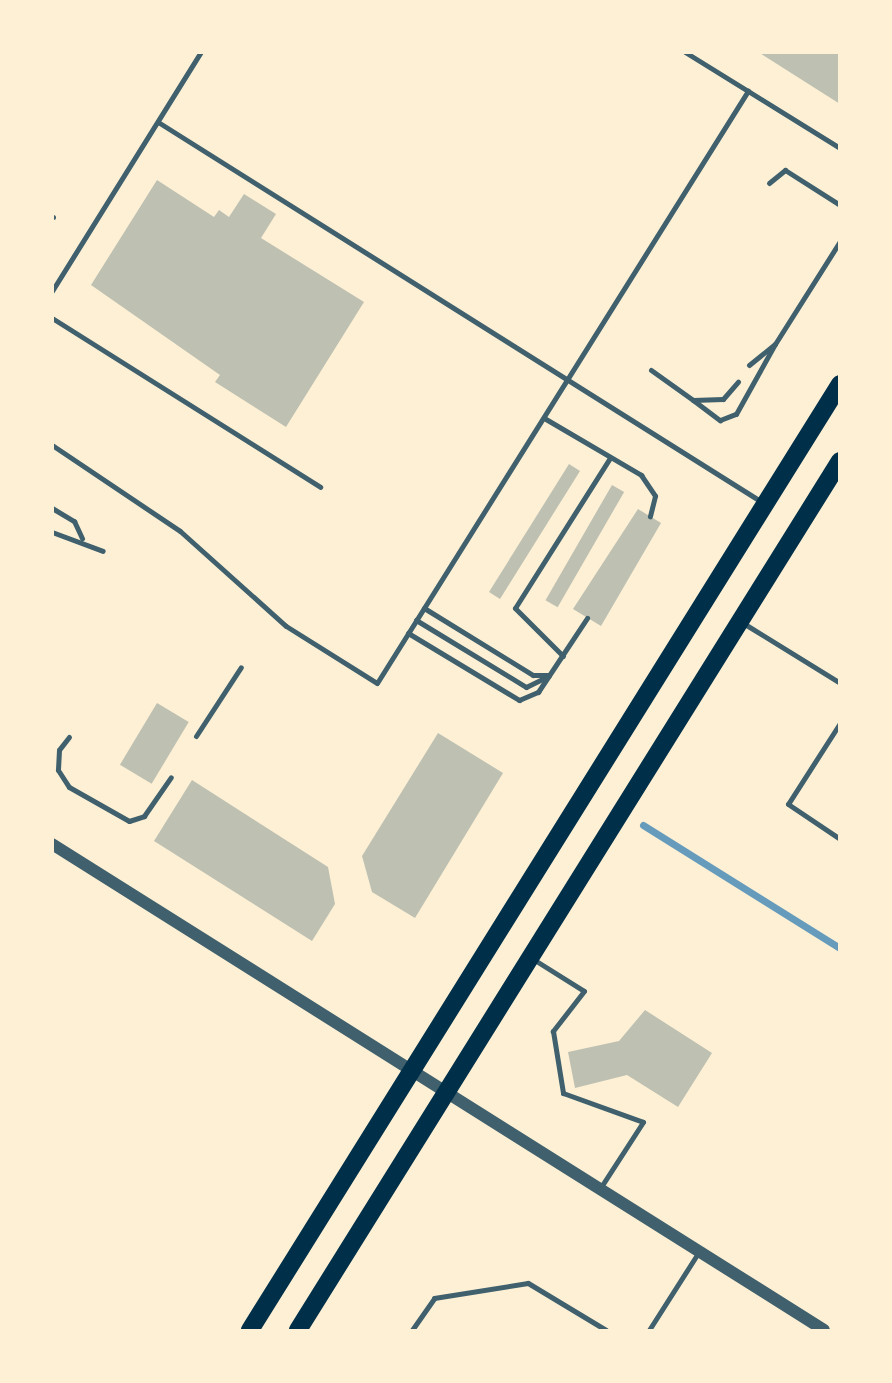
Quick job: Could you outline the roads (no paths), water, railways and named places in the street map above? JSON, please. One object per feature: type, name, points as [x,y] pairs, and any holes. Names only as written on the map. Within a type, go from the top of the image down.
[{"type":"main road","points":[[250,1331],[416,1069],[839,384]]},
{"type":"main road","points":[[303,1329],[448,1089],[839,461]]},
{"type":"street","points":[[52,844],[448,1089],[824,1331]]},
{"type":"lane","points":[[52,291],[201,52]]},
{"type":"lane","points":[[685,52],[839,148]]},
{"type":"lane","points":[[52,445],[180,531],[286,626],[377,682],[748,91]]},
{"type":"lane","points":[[158,122],[765,503]]},
{"type":"lane","points":[[769,183],[785,170],[839,205]]},
{"type":"lane","points":[[651,370],[693,400],[710,416],[736,414],[775,344],[839,241]]},
{"type":"lane","points":[[52,318],[320,487]]},
{"type":"lane","points":[[749,365],[775,344]]},
{"type":"lane","points":[[693,400],[723,399],[738,382]]},
{"type":"lane","points":[[544,418],[652,486],[650,516]]},
{"type":"lane","points":[[563,656],[515,608],[610,458]]},
{"type":"lane","points":[[52,508],[74,522],[82,538],[103,551]]},
{"type":"lane","points":[[52,532],[65,540],[82,538]]},
{"type":"lane","points":[[424,608],[533,674],[551,675]]},
{"type":"lane","points":[[408,633],[519,700],[538,692],[587,618]]},
{"type":"lane","points":[[416,620],[526,687],[551,675]]},
{"type":"lane","points":[[740,621],[839,683]]},
{"type":"lane","points":[[196,736],[241,667]]},
{"type":"lane","points":[[839,723],[788,804],[839,839]]},
{"type":"lane","points":[[69,737],[59,750],[58,770],[69,787],[129,821],[144,816],[171,777]]},
{"type":"lane","points":[[531,957],[584,991],[553,1031],[563,1093],[643,1122],[601,1187]]},
{"type":"lane","points":[[649,1331],[700,1250]]},
{"type":"lane","points":[[412,1331],[434,1298],[528,1283],[606,1331]]},
{"type":"waterway","points":[[643,825],[840,948]]}]
